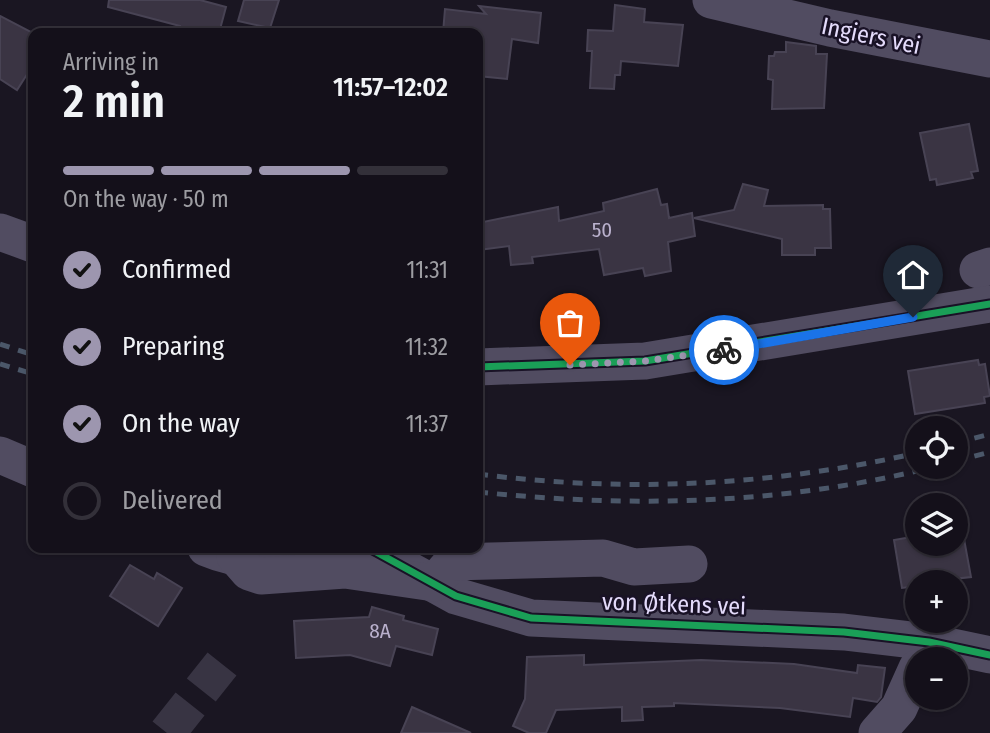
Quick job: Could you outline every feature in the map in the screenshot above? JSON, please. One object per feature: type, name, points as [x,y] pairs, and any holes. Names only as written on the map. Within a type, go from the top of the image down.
[{"type":"street","name":"Ingiers vei","points":[[711,0],[830,28],[990,59]]},
{"type":"street","points":[[0,232],[28,242]]},
{"type":"street","points":[[0,258],[28,267]]},
{"type":"street","points":[[483,367],[645,361],[990,304]]},
{"type":"street","points":[[0,455],[28,467]]},
{"type":"street","points":[[221,553],[249,572],[261,576],[345,570],[434,583]]},
{"type":"street","points":[[223,553],[250,561],[283,553]]},
{"type":"street","name":"von Øtkens vei","points":[[378,553],[465,600],[531,618],[770,627],[905,653]]},
{"type":"street","name":"von Øtkens vei","points":[[434,583],[452,562],[603,558],[634,567],[689,564]]},
{"type":"street","name":"von Øtkens vei","points":[[968,655],[990,655]]},
{"type":"street","points":[[877,733],[899,708],[905,694]]},
{"type":"building","points":[[109,0],[200,0],[226,7],[220,28],[179,28],[108,7]]},
{"type":"building","points":[[244,0],[279,0],[270,28],[238,21]]},
{"type":"building","points":[[615,5],[645,9],[644,22],[683,25],[678,66],[621,61],[620,75],[615,75],[614,89],[590,88],[592,51],[587,51],[588,30],[613,31]]},
{"type":"building","points":[[479,6],[541,13],[538,43],[512,39],[507,79],[483,77],[483,28],[443,28],[445,9],[486,14]]},
{"type":"building","points":[[0,16],[28,30],[28,73],[17,90],[0,79]]},
{"type":"building","points":[[786,42],[816,46],[816,54],[827,54],[824,108],[772,109],[773,80],[768,79],[769,56],[774,56],[775,52],[786,52]]},
{"type":"building","points":[[969,124],[978,171],[971,172],[973,178],[937,185],[936,179],[930,180],[920,133]]},
{"type":"building","points":[[743,184],[768,190],[764,206],[823,205],[823,209],[830,209],[831,248],[815,248],[815,255],[782,255],[782,239],[694,218],[734,210]]},
{"type":"building","points":[[657,189],[661,205],[667,204],[669,218],[692,213],[695,236],[668,242],[671,271],[645,276],[643,268],[604,275],[599,249],[532,257],[533,263],[511,265],[509,246],[483,249],[483,222],[558,207],[559,221],[604,211],[603,203]]},
{"type":"building","points":[[978,360],[979,365],[985,364],[990,396],[984,397],[985,403],[915,414],[908,371]]},
{"type":"building","points":[[905,538],[905,556],[967,556],[971,577],[968,577],[968,570],[905,570],[905,588],[902,588],[894,540]]},
{"type":"building","points":[[130,565],[154,579],[157,573],[182,588],[158,626],[110,596]]},
{"type":"building","points":[[372,607],[404,616],[403,620],[438,629],[432,655],[396,646],[390,666],[350,655],[296,658],[294,621],[369,617]]},
{"type":"building","points":[[584,655],[584,665],[701,660],[794,664],[857,673],[858,665],[885,668],[881,697],[877,702],[853,698],[850,717],[780,708],[674,703],[674,706],[642,707],[643,720],[622,721],[622,707],[556,710],[546,733],[529,733],[513,726],[525,699],[527,657]]},
{"type":"building","points":[[412,707],[471,733],[401,733]]},
{"type":"tunnel","points":[[167,733],[222,664]]},
{"type":"railway","points":[[0,344],[28,353]]},
{"type":"railway","points":[[0,364],[28,372]]},
{"type":"railway","points":[[968,440],[990,434]]},
{"type":"railway","points":[[968,458],[990,452]]},
{"type":"railway","points":[[483,475],[588,483],[698,483],[808,473],[905,455]]},
{"type":"railway","points":[[483,492],[593,500],[707,500],[820,489],[905,474]]},
{"type":"cycle path","points":[[483,367],[645,361],[990,304]]},
{"type":"cycle path","points":[[378,553],[456,596],[531,618],[844,632],[929,642],[990,655]]},
{"type":"way so far","points":[[570,365],[645,361],[724,350]]},
{"type":"route","points":[[724,350],[913,317]]}]
